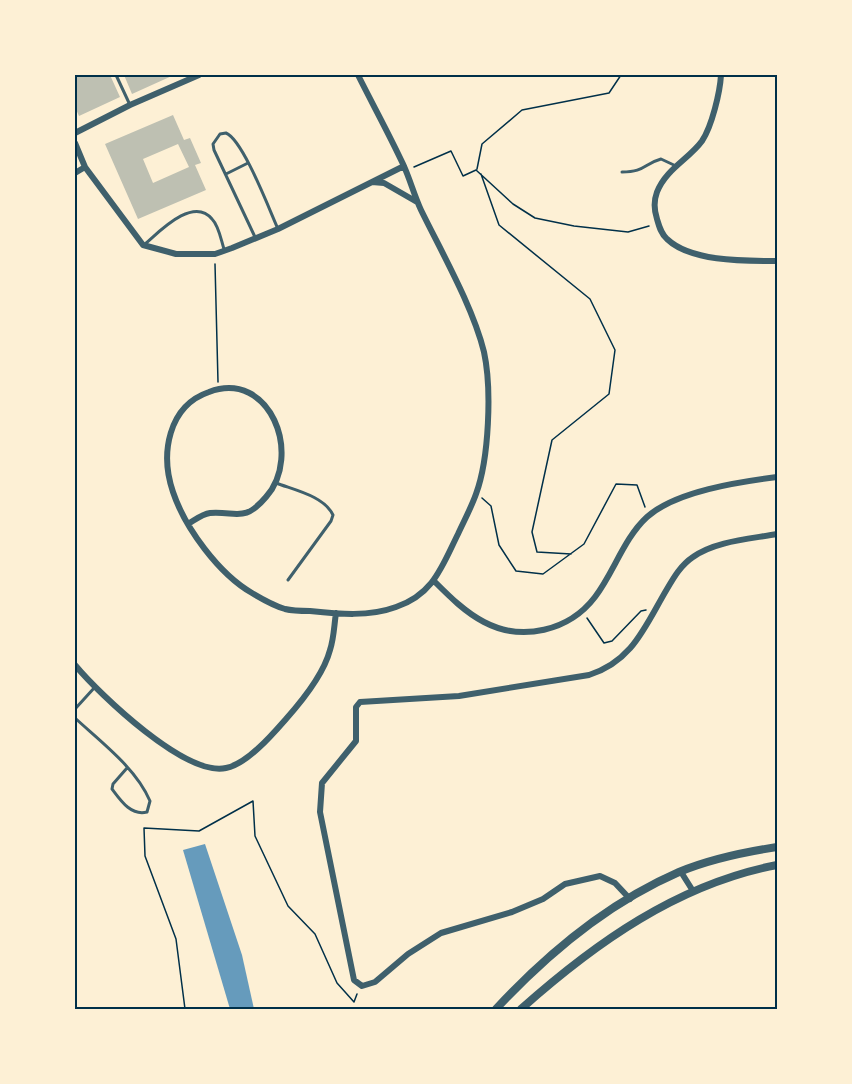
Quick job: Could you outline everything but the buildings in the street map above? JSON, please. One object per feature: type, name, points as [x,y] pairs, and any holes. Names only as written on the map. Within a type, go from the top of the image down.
[{"type":"street","points":[[75,133],[130,105],[199,75]]},
{"type":"street","points":[[188,524],[208,513],[244,515],[261,502],[276,483],[282,450],[281,436],[270,412],[250,394],[237,388],[219,389],[197,397],[186,406],[170,432],[167,455],[172,490],[188,524],[219,567],[249,592],[284,609],[336,614],[366,614],[401,606],[435,582],[477,493],[486,445],[487,385],[484,352],[466,302],[417,202],[405,168],[358,75]]},
{"type":"street","points":[[721,75],[720,93],[703,140],[666,176],[656,192],[655,205],[658,223],[666,239],[691,253],[715,258],[777,261]]},
{"type":"street","points":[[75,143],[86,167],[143,245],[176,254],[215,254],[225,251],[278,229],[405,168]]},
{"type":"street","points":[[75,173],[86,167]]},
{"type":"street","points":[[372,182],[384,183],[417,202]]},
{"type":"street","points":[[435,582],[461,607],[485,623],[517,633],[549,630],[571,620],[583,611],[595,597],[637,528],[662,505],[740,482],[777,477]]},
{"type":"street","points":[[630,899],[615,884],[600,876],[566,884],[543,899],[512,912],[441,933],[408,954],[375,982],[362,986],[354,980],[320,812],[322,783],[356,741],[356,707],[360,702],[459,696],[595,674],[614,664],[630,650],[676,573],[693,556],[719,545],[777,534]]},
{"type":"street","points":[[75,665],[129,719],[176,753],[200,766],[215,770],[227,768],[240,763],[252,753],[283,723],[307,693],[330,652],[336,614]]},
{"type":"street","points":[[496,1009],[535,970],[584,929],[630,899],[681,872],[743,852],[777,847]]},
{"type":"street","points":[[521,1009],[568,969],[651,911],[743,871],[777,865]]},
{"type":"street","points":[[681,872],[693,891]]},
{"type":"lane","points":[[116,75],[130,105]]},
{"type":"lane","points":[[255,237],[214,150],[213,144],[220,134],[232,135],[248,163],[278,229]]},
{"type":"lane","points":[[622,172],[642,170],[650,163],[661,159],[676,166]]},
{"type":"lane","points":[[226,174],[248,163]]},
{"type":"lane","points":[[143,245],[179,217],[196,211],[203,212],[213,220],[225,251]]},
{"type":"lane","points":[[276,483],[316,499],[330,507],[333,514],[331,521],[288,580]]},
{"type":"lane","points":[[75,709],[95,687]]},
{"type":"lane","points":[[75,718],[127,768],[148,795],[150,801],[147,812],[132,811],[112,789],[113,784],[127,768]]},
{"type":"path","points":[[477,170],[482,144],[522,110],[609,93],[621,75]]},
{"type":"path","points":[[405,168],[450,152],[463,176],[477,170]]},
{"type":"path","points":[[477,170],[513,204],[535,218],[628,232],[658,223]]},
{"type":"path","points":[[481,174],[498,225],[590,299],[615,350],[609,394],[552,441],[532,532],[537,552],[571,554]]},
{"type":"path","points":[[215,254],[219,389]]},
{"type":"path","points":[[477,493],[491,506],[499,545],[516,572],[543,574],[584,544],[616,484],[637,485],[648,517]]},
{"type":"path","points":[[583,611],[604,643],[612,641],[641,611],[656,608]]},
{"type":"path","points":[[185,1009],[176,939],[145,856],[144,828],[199,831],[253,801],[255,836],[288,906],[315,934],[337,983],[354,1002],[360,985]]},
{"type":"water","points":[[205,844],[242,955],[254,1009],[230,1009],[183,850]]}]
